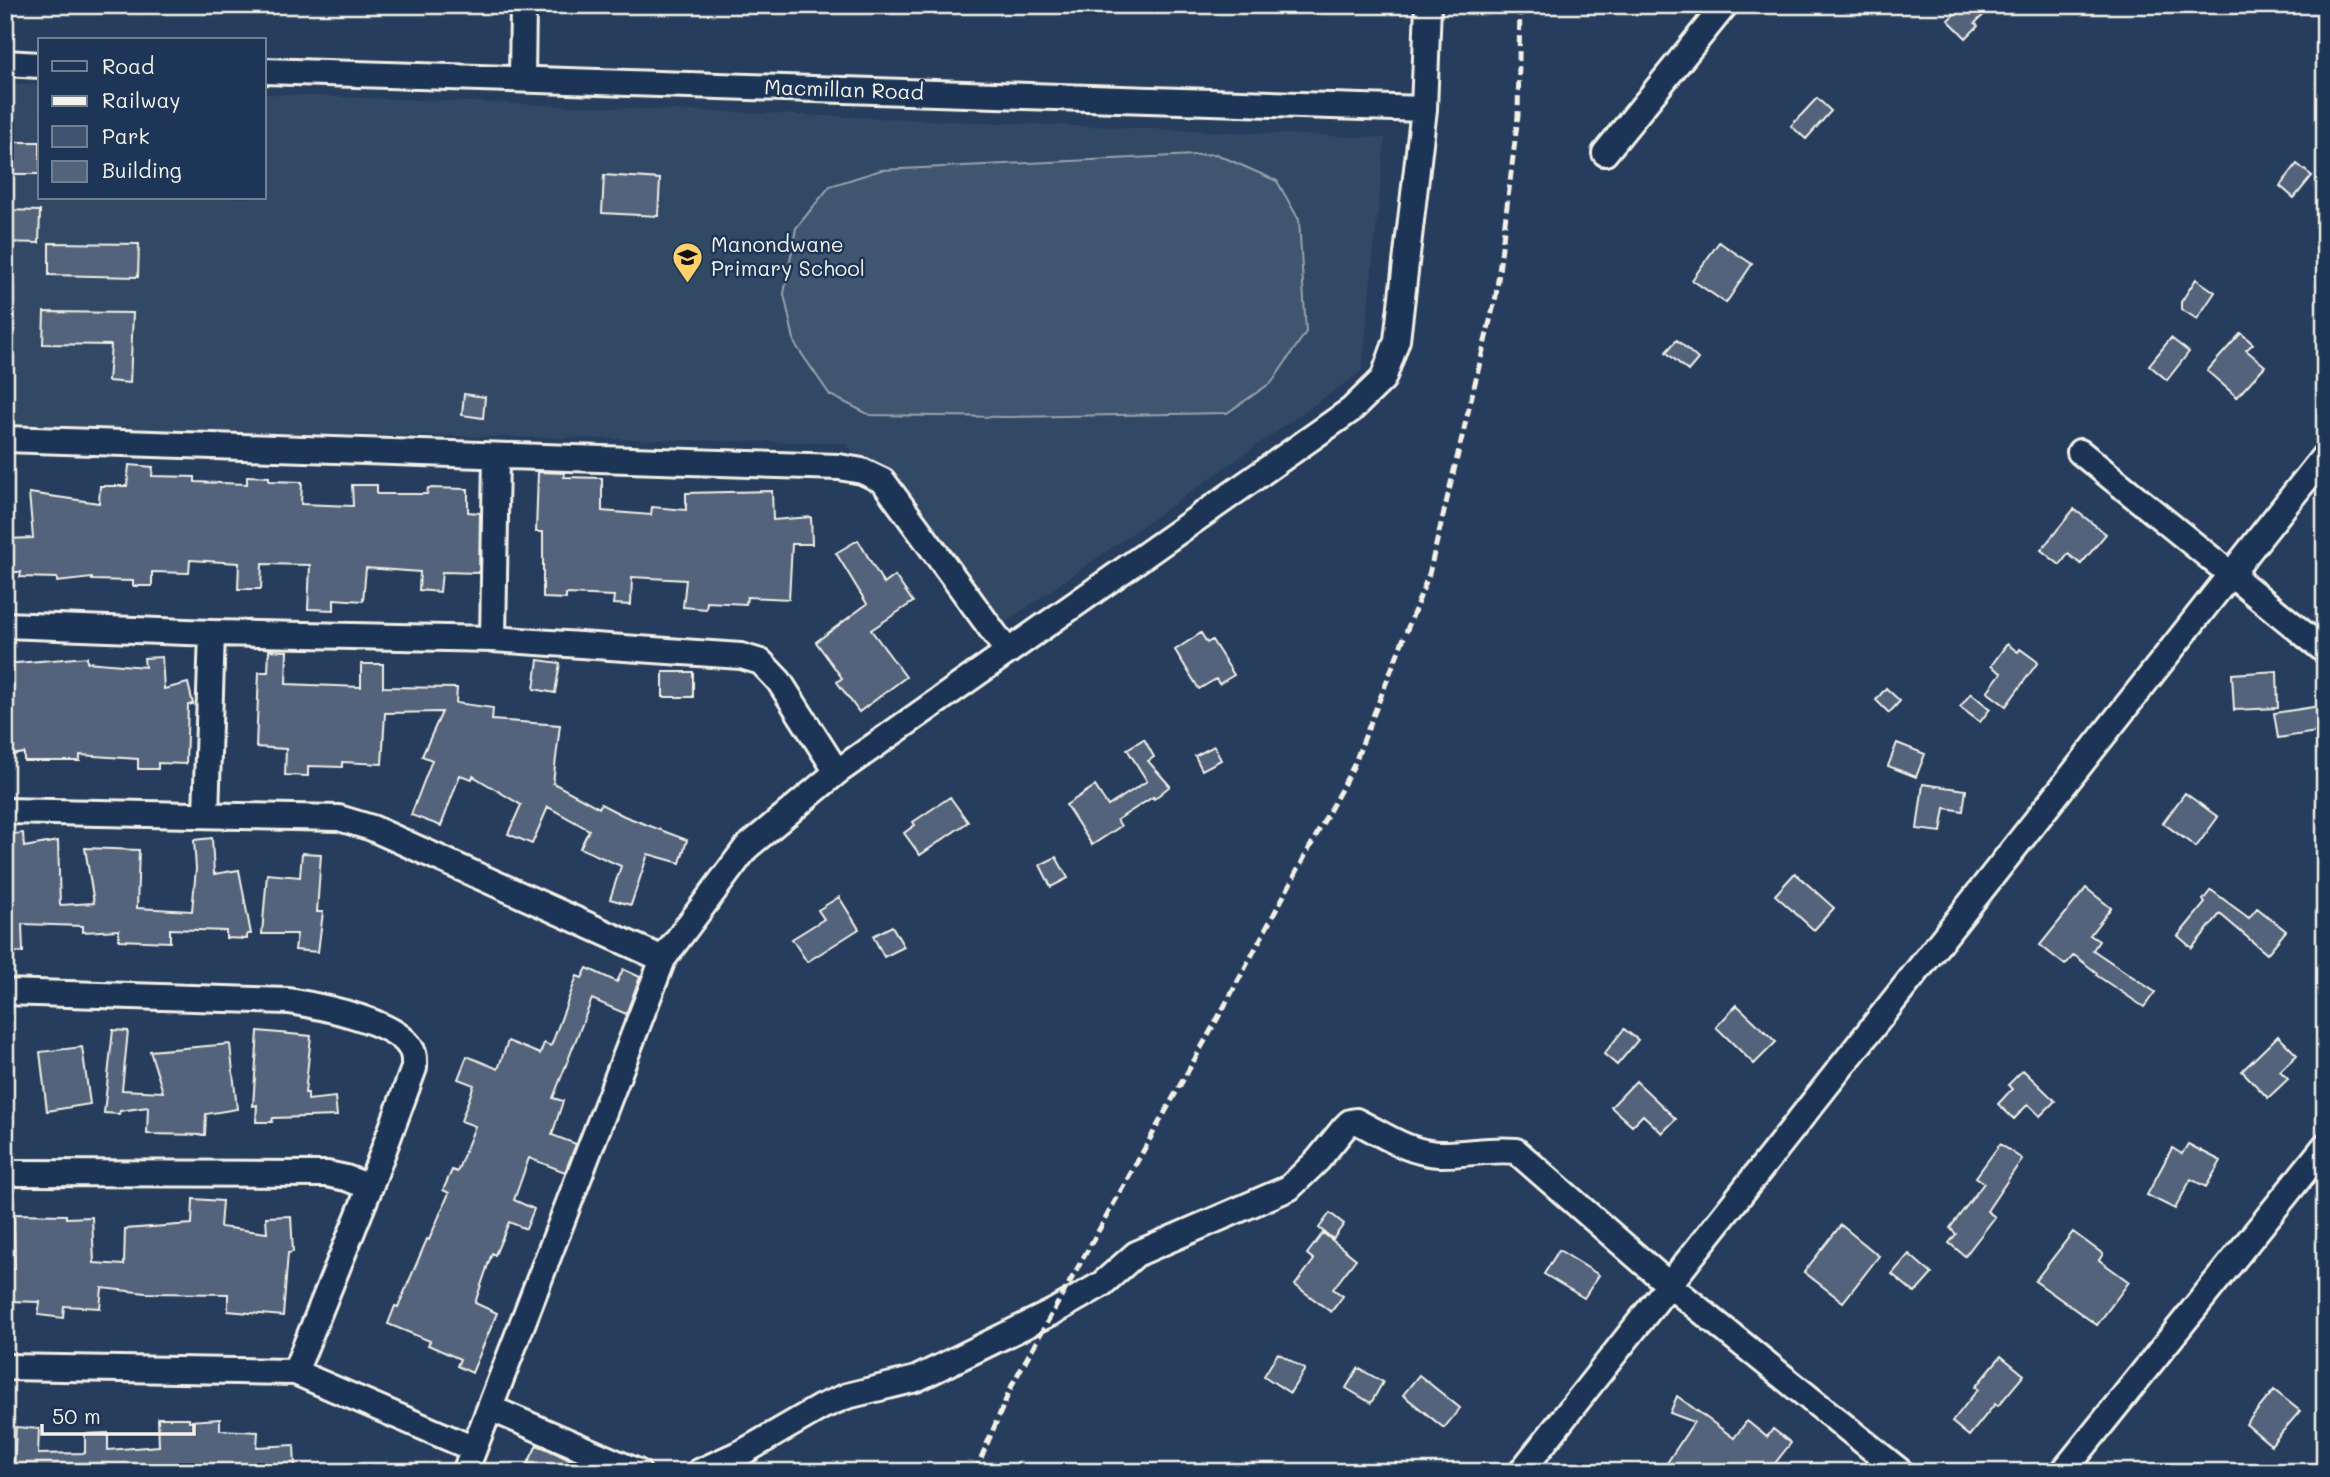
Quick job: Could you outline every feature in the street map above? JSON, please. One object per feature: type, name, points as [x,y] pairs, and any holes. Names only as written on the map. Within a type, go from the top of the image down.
[{"type":"street","points":[[522,79],[523,5]]},
{"type":"street","points":[[5,1367],[295,1372],[470,1461],[663,959],[746,848],[837,772],[1351,410],[1383,379],[1397,340],[1424,109],[1428,5]]},
{"type":"street","points":[[1605,153],[1725,5]]},
{"type":"street","points":[[5,64],[38,65]]},
{"type":"street","name":"Macmillan Road","points":[[266,71],[1424,109]]},
{"type":"street","points":[[5,439],[839,467],[862,471],[883,481],[1009,652]]},
{"type":"street","points":[[2080,452],[2325,651]]},
{"type":"street","points":[[1521,1472],[2325,455]]},
{"type":"street","points":[[492,639],[496,456]]},
{"type":"street","points":[[5,625],[492,639],[741,656],[761,662],[779,681],[837,772]]},
{"type":"street","points":[[206,814],[212,633]]},
{"type":"street","points":[[5,811],[339,818],[372,828],[663,959]]},
{"type":"street","points":[[5,992],[289,1001],[328,1007],[384,1027],[409,1045],[415,1055],[414,1068],[370,1187],[295,1372]]},
{"type":"street","points":[[699,1472],[745,1451],[821,1407],[847,1396],[916,1379],[1053,1312],[1102,1284],[1136,1254],[1289,1188],[1318,1160],[1344,1128],[1356,1121],[1402,1147],[1438,1154],[1487,1149],[1516,1151],[1668,1284],[1901,1472]]},
{"type":"street","points":[[2063,1472],[2325,1146]]},
{"type":"street","points":[[5,1173],[327,1174],[370,1187]]},
{"type":"street","points":[[490,1408],[638,1472]]},
{"type":"shaded area","name":"Manondwane Primary School","points":[[5,83],[38,85],[38,200],[266,200],[266,94],[1385,138],[1362,371],[999,627],[846,443],[5,428]]},
{"type":"green space","points":[[1216,154],[1277,181],[1299,220],[1306,332],[1272,382],[1227,413],[1007,417],[870,415],[830,395],[795,344],[784,294],[796,228],[830,186],[881,170]]},
{"type":"building","points":[[1964,5],[1994,5],[1975,23],[1978,26],[1966,38],[1948,20]]},
{"type":"building","points":[[1817,98],[1831,111],[1806,139],[1791,126]]},
{"type":"building","points":[[5,142],[38,142],[38,174],[5,174]]},
{"type":"building","points":[[2297,164],[2312,176],[2294,198],[2280,186]]},
{"type":"building","points":[[604,175],[660,179],[658,216],[602,213]]},
{"type":"building","points":[[5,210],[40,211],[39,243],[5,242]]},
{"type":"building","points":[[1719,242],[1752,264],[1726,303],[1692,280]]},
{"type":"building","points":[[49,243],[139,244],[138,277],[49,275]]},
{"type":"building","points":[[2196,279],[2215,292],[2197,319],[2181,309],[2181,302]]},
{"type":"building","points":[[44,312],[133,313],[130,383],[108,381],[111,345],[43,344]]},
{"type":"building","points":[[2241,333],[2253,344],[2246,350],[2265,366],[2237,397],[2207,371]]},
{"type":"building","points":[[2171,338],[2189,352],[2167,380],[2149,365]]},
{"type":"building","points":[[1677,340],[1698,359],[1688,371],[1666,352]]},
{"type":"building","points":[[464,394],[485,397],[483,418],[462,415]]},
{"type":"building","points":[[129,465],[153,467],[152,476],[195,477],[195,482],[247,484],[247,476],[269,477],[269,481],[302,482],[301,504],[353,506],[352,485],[377,485],[377,494],[427,494],[428,488],[468,489],[468,512],[480,513],[479,573],[442,572],[440,592],[419,590],[420,572],[366,568],[363,601],[334,599],[334,610],[308,609],[310,565],[262,564],[261,589],[238,589],[239,563],[190,560],[189,573],[152,572],[152,586],[133,586],[133,581],[92,578],[57,582],[57,578],[20,577],[21,572],[5,572],[5,539],[33,538],[29,493],[99,503],[100,486],[127,486]]},
{"type":"building","points":[[538,472],[565,473],[564,477],[602,478],[602,511],[651,515],[652,507],[686,510],[686,493],[772,491],[773,520],[811,517],[812,544],[792,544],[789,599],[747,597],[746,604],[707,602],[706,609],[683,607],[686,580],[632,577],[631,605],[613,604],[614,596],[566,594],[566,599],[543,598],[543,532],[536,532]]},
{"type":"building","points":[[2074,509],[2106,534],[2081,564],[2068,554],[2060,565],[2041,550]]},
{"type":"building","points":[[858,540],[884,584],[895,576],[913,602],[871,630],[906,677],[859,712],[837,682],[842,678],[816,642],[867,604],[836,553]]},
{"type":"building","points":[[1201,633],[1207,643],[1212,640],[1234,675],[1219,684],[1216,679],[1199,689],[1175,650]]},
{"type":"building","points":[[2007,644],[2018,652],[2020,649],[2038,662],[2006,706],[1987,692],[2001,673],[1991,666]]},
{"type":"building","points":[[269,650],[287,651],[286,684],[361,687],[361,664],[383,664],[383,687],[457,688],[456,703],[493,708],[492,720],[560,725],[553,783],[599,808],[601,804],[624,816],[687,840],[680,863],[648,854],[631,905],[610,899],[621,866],[580,848],[589,830],[548,807],[532,844],[508,834],[521,805],[473,776],[472,779],[460,775],[441,826],[411,815],[432,760],[422,756],[442,712],[385,713],[382,764],[342,762],[342,767],[308,766],[308,776],[285,775],[286,749],[256,747],[259,672],[268,672]]},
{"type":"building","points":[[87,657],[87,662],[145,667],[144,658],[162,657],[164,689],[188,683],[193,704],[188,705],[186,764],[158,763],[158,769],[138,769],[138,759],[80,755],[80,761],[24,761],[24,753],[5,756],[5,664]]},
{"type":"building","points":[[538,660],[560,663],[555,693],[534,689]]},
{"type":"building","points":[[2277,671],[2278,708],[2234,710],[2232,674]]},
{"type":"building","points":[[663,672],[693,672],[693,697],[663,697]]},
{"type":"building","points":[[1886,688],[1900,701],[1889,713],[1876,700]]},
{"type":"building","points":[[1971,693],[1990,709],[1980,722],[1960,707]]},
{"type":"building","points":[[2320,706],[2323,731],[2278,738],[2274,713]]},
{"type":"building","points":[[1144,739],[1154,757],[1148,761],[1170,786],[1154,799],[1153,797],[1117,820],[1121,826],[1092,845],[1066,805],[1095,786],[1108,806],[1147,781],[1127,749]]},
{"type":"building","points":[[1897,743],[1925,754],[1916,777],[1888,766]]},
{"type":"building","points":[[1214,746],[1221,760],[1202,770],[1195,756]]},
{"type":"building","points":[[1923,784],[1966,790],[1963,811],[1945,808],[1941,832],[1917,829]]},
{"type":"building","points":[[2185,793],[2218,817],[2196,847],[2163,823]]},
{"type":"building","points":[[950,797],[968,822],[920,855],[904,833],[915,825],[913,822]]},
{"type":"building","points":[[23,833],[24,847],[58,841],[60,905],[94,903],[85,848],[139,850],[137,908],[192,911],[196,869],[194,840],[212,838],[214,874],[239,870],[251,934],[247,934],[247,939],[226,938],[226,931],[170,929],[170,942],[119,940],[119,930],[83,932],[83,926],[22,924],[23,952],[5,953],[5,835]]},
{"type":"building","points":[[302,853],[321,854],[317,912],[323,912],[318,952],[295,950],[297,934],[262,934],[267,874],[300,877]]},
{"type":"building","points":[[1056,857],[1068,878],[1051,887],[1040,865]]},
{"type":"building","points":[[1795,873],[1834,908],[1814,930],[1775,895]]},
{"type":"building","points":[[2086,888],[2111,908],[2090,935],[2099,941],[2093,950],[2155,992],[2144,1007],[2096,975],[2097,973],[2074,955],[2065,965],[2040,945]]},
{"type":"building","points":[[2211,890],[2249,918],[2257,908],[2286,931],[2267,954],[2220,914],[2192,948],[2178,936],[2205,903],[2203,900]]},
{"type":"building","points":[[839,897],[859,929],[807,962],[792,939],[824,919],[818,910]]},
{"type":"building","points":[[892,926],[904,947],[884,957],[873,936]]},
{"type":"building","points":[[587,968],[617,982],[623,969],[640,977],[626,1014],[592,999],[553,1098],[563,1101],[552,1135],[576,1144],[565,1172],[529,1158],[514,1200],[534,1209],[526,1229],[509,1222],[495,1255],[492,1253],[475,1303],[497,1313],[472,1373],[457,1366],[460,1359],[428,1345],[430,1341],[388,1324],[427,1239],[429,1240],[449,1193],[443,1190],[452,1170],[457,1172],[475,1126],[461,1121],[474,1085],[458,1079],[467,1056],[498,1069],[508,1041],[540,1054],[544,1043],[551,1046],[577,976],[582,978]]},
{"type":"building","points":[[1737,1005],[1776,1042],[1754,1064],[1716,1027]]},
{"type":"building","points":[[1624,1029],[1638,1040],[1617,1065],[1604,1054]]},
{"type":"building","points":[[113,1030],[128,1031],[122,1090],[163,1092],[150,1051],[230,1044],[237,1109],[206,1114],[205,1135],[147,1134],[148,1107],[120,1111],[119,1114],[104,1113]]},
{"type":"building","points":[[258,1031],[311,1036],[305,1093],[308,1093],[308,1100],[335,1097],[337,1116],[273,1118],[272,1122],[256,1122],[257,1105],[253,1106]]},
{"type":"building","points":[[2278,1036],[2297,1055],[2280,1071],[2288,1079],[2268,1098],[2242,1071]]},
{"type":"building","points":[[82,1047],[90,1104],[47,1111],[40,1052]]},
{"type":"building","points":[[2023,1070],[2055,1101],[2040,1116],[2028,1104],[2014,1119],[1998,1104],[2012,1089],[2008,1085]]},
{"type":"building","points":[[1636,1081],[1676,1119],[1662,1133],[1643,1115],[1632,1126],[1611,1107]]},
{"type":"building","points":[[2000,1144],[2022,1159],[1987,1211],[1995,1217],[1965,1256],[1949,1243],[1956,1234],[1950,1228],[1984,1183],[1976,1177]]},
{"type":"building","points":[[2188,1144],[2221,1161],[2206,1187],[2191,1179],[2175,1209],[2147,1195],[2172,1148],[2182,1154]]},
{"type":"building","points":[[193,1199],[222,1201],[220,1227],[267,1233],[266,1217],[291,1216],[293,1252],[288,1253],[283,1316],[228,1311],[228,1294],[146,1293],[102,1288],[100,1308],[64,1306],[63,1318],[38,1315],[40,1302],[10,1301],[11,1269],[15,1269],[14,1214],[92,1217],[94,1263],[124,1265],[125,1229],[192,1224]]},
{"type":"building","points":[[1330,1213],[1344,1224],[1333,1239],[1319,1228]]},
{"type":"building","points":[[1841,1225],[1879,1256],[1843,1302],[1804,1272]]},
{"type":"building","points":[[2073,1232],[2103,1254],[2099,1260],[2129,1282],[2097,1325],[2035,1281]]},
{"type":"building","points":[[1323,1233],[1356,1259],[1333,1289],[1343,1296],[1331,1312],[1295,1285],[1314,1260],[1307,1254]]},
{"type":"building","points":[[1559,1250],[1599,1275],[1584,1298],[1544,1274]]},
{"type":"building","points":[[1909,1254],[1932,1274],[1915,1293],[1892,1274]]},
{"type":"building","points":[[1278,1353],[1305,1369],[1290,1393],[1264,1376]]},
{"type":"building","points":[[2001,1356],[2024,1375],[1998,1406],[1995,1404],[1969,1436],[1952,1422],[1978,1389],[1975,1387]]},
{"type":"building","points":[[1358,1368],[1383,1382],[1371,1403],[1346,1388]]},
{"type":"building","points":[[1419,1375],[1460,1408],[1444,1428],[1403,1395]]},
{"type":"building","points":[[2274,1390],[2300,1411],[2271,1445],[2246,1424]]},
{"type":"building","points":[[1677,1396],[1734,1438],[1747,1421],[1767,1437],[1773,1429],[1791,1443],[1768,1472],[1732,1472],[1722,1464],[1716,1472],[1661,1472],[1694,1422],[1670,1413]]},
{"type":"building","points":[[158,1418],[189,1418],[189,1421],[220,1419],[220,1430],[258,1432],[257,1447],[294,1445],[295,1468],[255,1471],[236,1470],[236,1467],[193,1468],[193,1472],[14,1472],[16,1427],[39,1429],[38,1454],[85,1453],[85,1434],[108,1433],[108,1450],[159,1446]]},
{"type":"building","points":[[537,1445],[595,1472],[541,1472],[527,1465]]},
{"type":"railway","points":[[975,1472],[1013,1383],[1224,1007],[1353,767],[1429,574],[1496,296],[1518,116],[1520,5]]},
{"type":"place","name":"Manondwane Primary School","points":[[688,284]]}]
